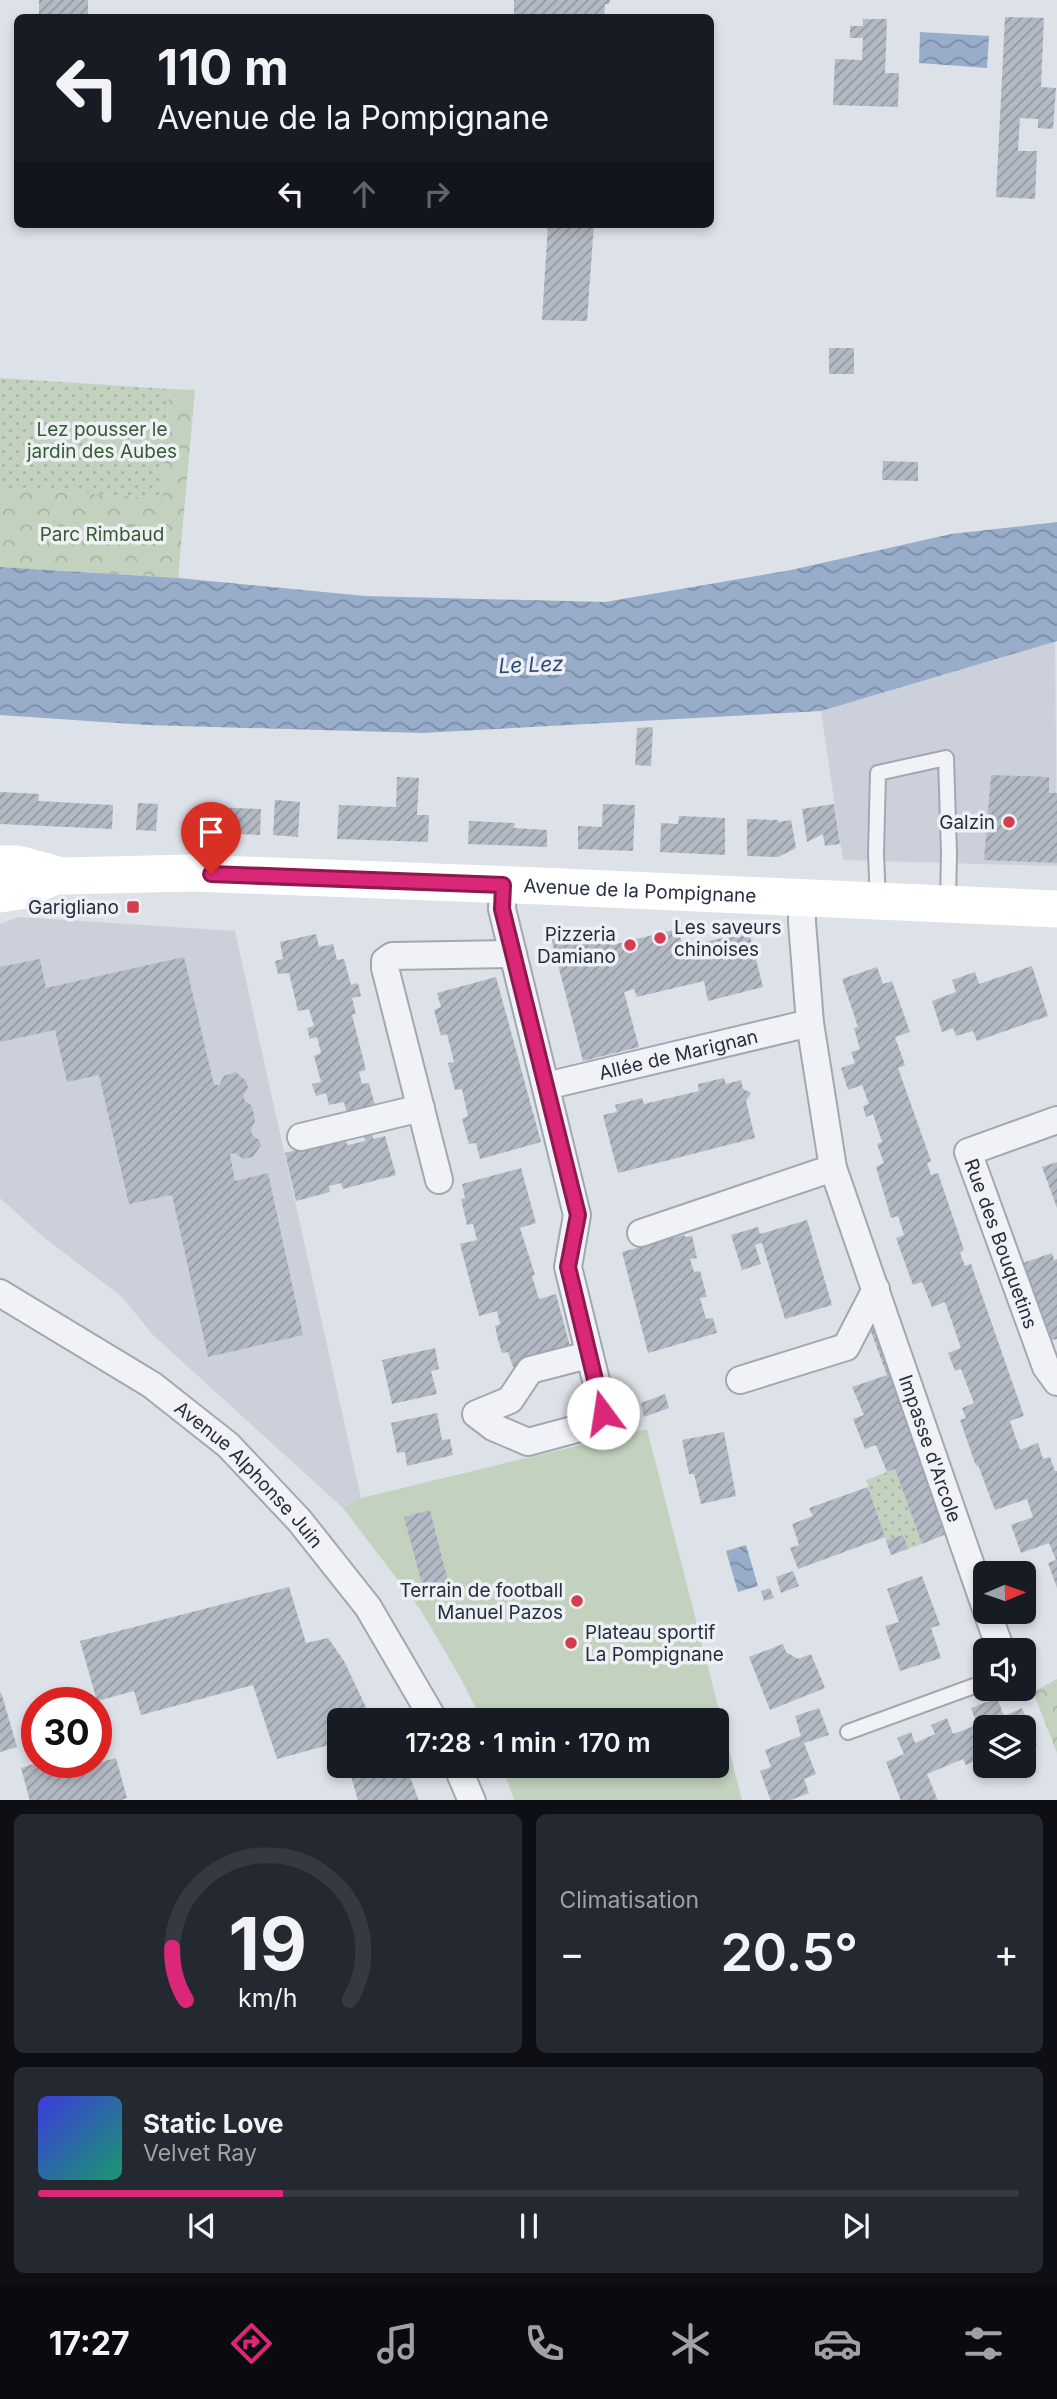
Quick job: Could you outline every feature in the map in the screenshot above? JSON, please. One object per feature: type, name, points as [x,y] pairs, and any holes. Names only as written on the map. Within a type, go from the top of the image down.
[{"type":"main road","name":"Avenue de la Pompignane","points":[[0,864],[18,864],[56,876],[192,873],[1057,909]]},
{"type":"main road","name":"Avenue de la Pompignane","points":[[0,894],[20,891],[56,876]]},
{"type":"street","points":[[503,885],[502,909],[578,1215],[568,1267],[606,1421],[527,1442],[493,1427],[476,1414],[510,1400],[530,1370],[588,1355]]},
{"type":"street","name":"Impasse d'Arcole","points":[[802,898],[810,1023],[833,1168],[973,1571]]},
{"type":"street","points":[[439,1180],[385,961],[392,956],[513,954]]},
{"type":"street","name":"Allée de Marignan","points":[[546,1086],[810,1023]]},
{"type":"street","points":[[300,1137],[421,1108]]},
{"type":"street","name":"Rue des Bouquetins","points":[[1057,1120],[968,1152],[1046,1367],[1057,1382]]},
{"type":"street","points":[[641,1233],[833,1168]]},
{"type":"street","points":[[740,1380],[846,1347],[876,1289]]},
{"type":"street","name":"Avenue Alphonse Juin","points":[[0,1293],[152,1385],[237,1454],[299,1520],[368,1607],[427,1708]]},
{"type":"street","points":[[462,1778],[472,1800]]},
{"type":"lane","points":[[878,902],[878,773],[946,758],[949,854],[947,904]]},
{"type":"lane","points":[[848,1732],[973,1686]]},
{"type":"shaded area","points":[[1055,641],[1057,866],[843,860],[821,711]]},
{"type":"shaded area","points":[[19,917],[235,931],[361,1498],[343,1508],[153,1335],[122,1297],[41,1235],[0,1198],[0,924]]},
{"type":"green space","name":"Lez pousser le jardin des Aubes","points":[[0,378],[169,389],[162,498],[0,488]]},
{"type":"green space","name":"Parc Rimbaud","points":[[169,389],[195,390],[178,578],[0,567],[0,488],[162,498]]},
{"type":"green space","name":"Terrain de football Manuel Pazos","points":[[647,1429],[718,1708],[476,1708],[420,1609],[343,1508],[361,1498]]},
{"type":"green space","points":[[895,1469],[922,1544],[908,1549],[886,1541],[866,1480]]},
{"type":"green space","points":[[1057,1679],[1057,1753],[1036,1700],[1036,1690]]},
{"type":"green space","name":"Terrain de football Manuel Pazos","points":[[729,1749],[742,1800],[514,1800],[506,1778],[729,1778]]},
{"type":"water","points":[[920,32],[989,36],[987,68],[919,63]]},
{"type":"water","name":"Le Lez","points":[[1057,522],[1057,641],[821,711],[422,733],[147,725],[0,715],[0,567],[178,578],[365,596],[605,602],[791,570],[951,534]]},
{"type":"water","points":[[746,1545],[758,1586],[738,1592],[726,1551]]},
{"type":"building","points":[[39,0],[88,0],[88,14],[39,14]]},
{"type":"building","points":[[514,0],[610,0],[609,4],[605,4],[604,14],[514,14]]},
{"type":"building","points":[[1005,17],[1044,18],[1041,87],[1056,88],[1053,129],[1038,128],[1038,119],[1020,118],[1018,151],[1037,151],[1035,199],[996,197]]},
{"type":"building","points":[[863,19],[887,19],[885,73],[899,73],[898,107],[833,105],[835,59],[862,60],[863,38],[850,38],[850,26],[863,26]]},
{"type":"building","points":[[548,228],[594,228],[587,321],[542,320]]},
{"type":"building","points":[[829,348],[854,348],[854,374],[829,374]]},
{"type":"building","points":[[883,461],[918,462],[918,481],[882,480]]},
{"type":"building","points":[[653,727],[651,766],[635,765],[637,728]]},
{"type":"building","points":[[991,775],[1049,777],[1049,793],[1057,793],[1057,863],[984,860]]},
{"type":"building","points":[[397,777],[419,778],[417,815],[429,815],[428,842],[337,839],[339,805],[396,807]]},
{"type":"building","points":[[0,792],[39,794],[38,801],[113,805],[112,829],[0,824]]},
{"type":"building","points":[[275,800],[300,802],[298,837],[273,835]]},
{"type":"building","points":[[138,803],[158,804],[156,831],[136,830]]},
{"type":"building","points":[[603,804],[635,805],[633,851],[578,849],[578,826],[602,827]]},
{"type":"building","points":[[834,804],[840,844],[825,846],[823,834],[807,842],[802,809]]},
{"type":"building","points":[[207,807],[261,809],[260,835],[205,833]]},
{"type":"building","points":[[679,816],[725,818],[725,855],[660,852],[661,823],[678,824]]},
{"type":"building","points":[[747,819],[778,822],[791,820],[796,848],[778,857],[747,856]]},
{"type":"building","points":[[469,821],[515,823],[514,828],[547,830],[547,847],[468,844]]},
{"type":"building","points":[[606,926],[612,945],[678,929],[683,947],[749,932],[763,987],[708,1001],[704,981],[637,997],[634,989],[624,992],[639,1047],[583,1061],[551,938]]},
{"type":"building","points":[[316,934],[319,947],[333,944],[337,960],[344,959],[351,985],[358,983],[361,996],[352,998],[356,1014],[352,1015],[366,1070],[359,1072],[362,1084],[369,1083],[375,1106],[347,1114],[344,1102],[329,1105],[326,1093],[316,1096],[312,1084],[321,1082],[314,1056],[321,1053],[317,1037],[310,1039],[307,1028],[314,1026],[309,1009],[298,1011],[289,973],[278,974],[275,961],[283,959],[280,942]]},
{"type":"building","points":[[184,957],[214,1085],[219,1085],[224,1076],[236,1072],[246,1081],[248,1088],[243,1096],[252,1106],[255,1121],[251,1129],[252,1135],[261,1145],[253,1157],[243,1159],[235,1153],[230,1154],[235,1181],[268,1173],[303,1335],[208,1357],[172,1195],[129,1204],[99,1075],[67,1082],[55,1030],[0,1042],[0,967],[40,959],[46,988]]},
{"type":"building","points":[[1032,966],[1048,1016],[977,1041],[973,1031],[956,1036],[953,1028],[942,1032],[932,1001],[956,992],[952,980],[975,972],[979,984]]},
{"type":"building","points":[[877,967],[883,984],[892,981],[910,1032],[895,1037],[905,1065],[898,1068],[931,1161],[927,1163],[931,1175],[938,1173],[964,1250],[960,1253],[965,1266],[971,1264],[1024,1416],[1010,1421],[1020,1450],[1038,1443],[1043,1459],[1050,1457],[1057,1471],[1057,1588],[1048,1563],[1056,1560],[1049,1543],[1021,1553],[1011,1525],[1033,1517],[1027,1499],[995,1510],[978,1465],[976,1466],[960,1420],[966,1418],[962,1408],[974,1403],[961,1369],[955,1371],[948,1353],[961,1348],[945,1302],[932,1307],[922,1282],[913,1285],[896,1238],[904,1235],[898,1216],[891,1218],[876,1167],[884,1163],[877,1144],[882,1142],[873,1114],[866,1117],[863,1106],[869,1104],[862,1085],[848,1090],[841,1068],[855,1063],[851,1052],[860,1049],[854,1028],[858,1027],[842,979]]},
{"type":"building","points":[[496,977],[541,1142],[480,1159],[476,1143],[469,1144],[462,1119],[468,1116],[462,1089],[455,1090],[448,1063],[454,1062],[447,1034],[441,1036],[434,1010],[441,1007],[437,993]]},
{"type":"building","points":[[724,1078],[726,1084],[741,1080],[743,1089],[751,1093],[746,1101],[755,1138],[618,1173],[603,1115],[617,1112],[615,1105],[642,1098],[644,1104],[699,1091],[698,1084]]},
{"type":"building","points":[[372,1133],[373,1139],[385,1136],[396,1175],[343,1189],[341,1183],[329,1186],[330,1192],[296,1201],[285,1153],[331,1141],[331,1144],[346,1140],[347,1145],[357,1143],[365,1141],[364,1135]]},
{"type":"building","points":[[1057,1162],[1057,1208],[1042,1167]]},
{"type":"building","points":[[521,1168],[536,1223],[520,1228],[535,1275],[532,1276],[539,1299],[556,1294],[571,1350],[513,1367],[508,1352],[502,1353],[498,1340],[495,1326],[500,1324],[497,1311],[479,1316],[460,1244],[477,1240],[473,1224],[467,1225],[461,1199],[465,1198],[462,1184]]},
{"type":"building","points":[[807,1220],[832,1305],[785,1319],[762,1243],[755,1245],[761,1264],[742,1270],[731,1235],[758,1227],[760,1234]]},
{"type":"building","points":[[684,1235],[692,1236],[697,1258],[690,1259],[694,1272],[700,1271],[707,1297],[700,1298],[706,1319],[713,1318],[717,1333],[648,1353],[622,1252]]},
{"type":"building","points":[[1052,1253],[1054,1260],[1057,1259],[1057,1339],[1052,1340],[1023,1263]]},
{"type":"building","points":[[882,1324],[951,1532],[922,1544],[895,1469],[887,1472],[876,1445],[865,1449],[853,1419],[864,1415],[852,1387],[887,1375],[870,1329]]},
{"type":"building","points":[[435,1348],[439,1369],[431,1371],[437,1394],[392,1404],[382,1360]]},
{"type":"building","points":[[665,1394],[669,1408],[644,1417],[641,1403]]},
{"type":"building","points":[[437,1413],[442,1440],[450,1439],[453,1455],[407,1466],[405,1452],[397,1453],[391,1423]]},
{"type":"building","points":[[724,1432],[736,1496],[701,1504],[694,1474],[689,1474],[682,1440]]},
{"type":"building","points":[[868,1487],[885,1537],[798,1569],[790,1548],[799,1545],[792,1524],[813,1516],[809,1508]]},
{"type":"building","points":[[430,1510],[448,1582],[423,1588],[404,1517]]},
{"type":"building","points":[[903,1535],[908,1549],[891,1555],[886,1541]]},
{"type":"building","points":[[793,1571],[799,1586],[781,1593],[776,1577]]},
{"type":"building","points":[[922,1576],[940,1625],[931,1628],[941,1658],[900,1671],[885,1626],[899,1622],[887,1589]]},
{"type":"building","points":[[289,1587],[306,1643],[328,1638],[344,1661],[366,1708],[327,1708],[327,1746],[277,1759],[253,1685],[141,1715],[134,1691],[112,1697],[112,1687],[93,1687],[80,1641]]},
{"type":"building","points":[[770,1588],[774,1598],[764,1601],[761,1591]]},
{"type":"building","points":[[783,1644],[786,1652],[798,1659],[811,1654],[825,1688],[770,1710],[749,1657]]},
{"type":"building","points":[[0,1693],[17,1747],[0,1752]]},
{"type":"building","points":[[989,1701],[998,1701],[1004,1715],[973,1715],[971,1708]]},
{"type":"building","points":[[819,1708],[829,1735],[804,1743],[816,1774],[804,1779],[809,1793],[791,1800],[771,1800],[760,1771],[771,1767],[765,1750],[801,1736],[795,1716]]},
{"type":"building","points":[[1022,1708],[1025,1715],[1006,1715]]},
{"type":"building","points":[[947,1718],[953,1734],[973,1726],[973,1762],[966,1765],[963,1759],[927,1774],[938,1800],[901,1800],[886,1762],[904,1754],[897,1738],[911,1732],[915,1743],[935,1734],[931,1725]]},
{"type":"building","points":[[116,1758],[127,1798],[121,1800],[30,1800],[24,1778],[112,1778],[112,1759]]},
{"type":"building","points":[[352,1778],[410,1778],[419,1800],[358,1800]]},
{"type":"place","name":"Galzin","points":[[1009,822]]},
{"type":"place","name":"Garigliano","points":[[133,907]]},
{"type":"place","name":"Les saveurs chinoises","points":[[660,938]]},
{"type":"place","name":"Pizzeria Damiano","points":[[630,945]]},
{"type":"place","name":"Terrain de football Manuel Pazos","points":[[577,1601]]},
{"type":"place","name":"Plateau sportif La Pompignane","points":[[571,1643]]},
{"type":"route","points":[[211,874],[503,885],[502,909],[578,1215],[568,1267],[603,1413]]}]
